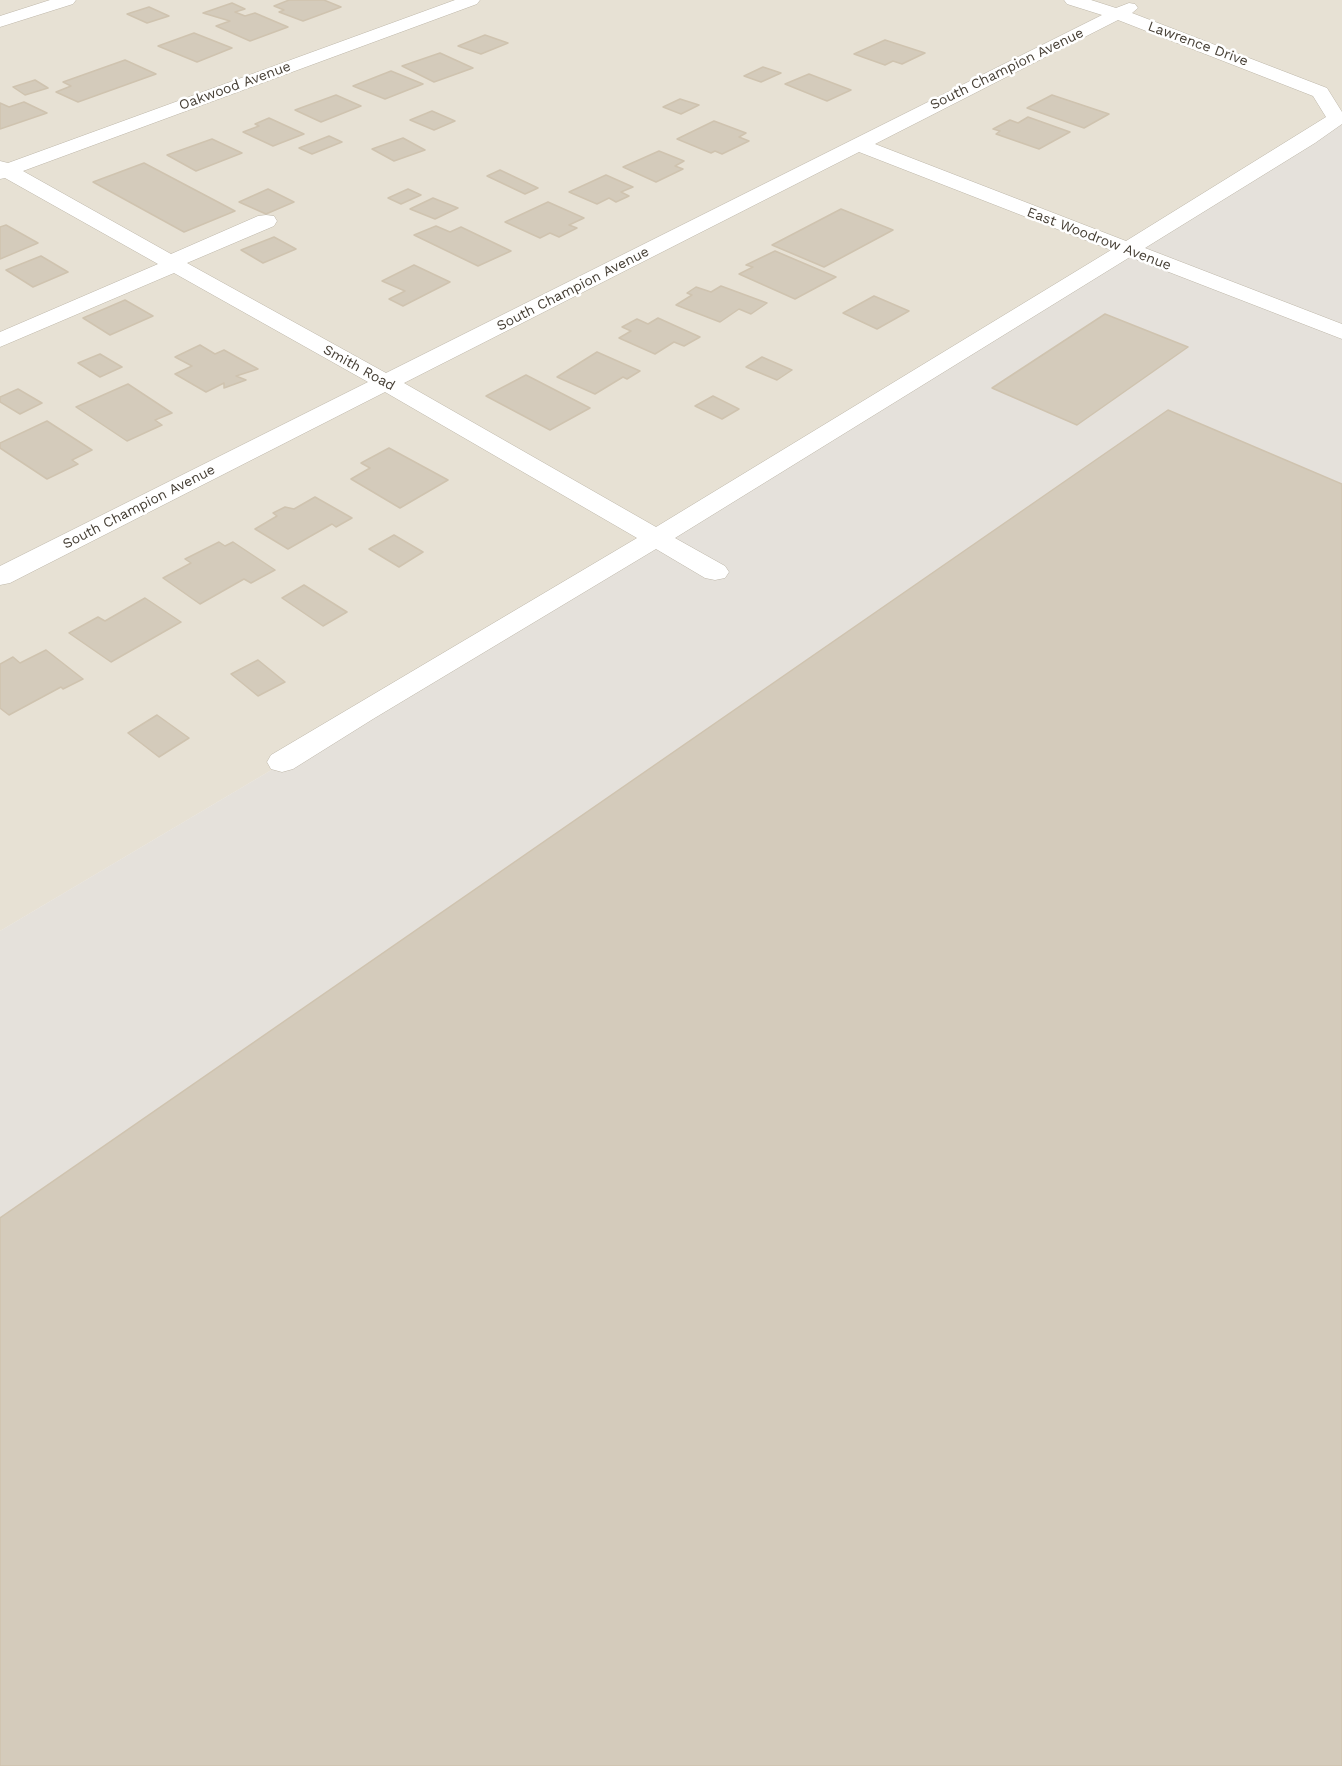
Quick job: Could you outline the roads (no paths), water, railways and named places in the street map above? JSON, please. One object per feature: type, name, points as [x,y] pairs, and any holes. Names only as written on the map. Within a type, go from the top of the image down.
[{"type":"street","points":[[0,22],[67,0]]},
{"type":"street","name":"Oakwood Avenue","points":[[2,170],[471,0]]},
{"type":"street","name":"Lawrence Drive","points":[[1073,0],[1118,14],[1320,92],[1337,119],[1308,139],[1126,249]]},
{"type":"street","name":"South Champion Avenue","points":[[0,577],[1146,0]]},
{"type":"street","name":"East Woodrow Avenue","points":[[857,144],[1342,332]]},
{"type":"street","name":"Smith Road","points":[[2,170],[387,383],[716,572]]},
{"type":"street","points":[[0,340],[266,221]]},
{"type":"street","points":[[282,762],[362,711],[655,538],[1126,249]]}]
